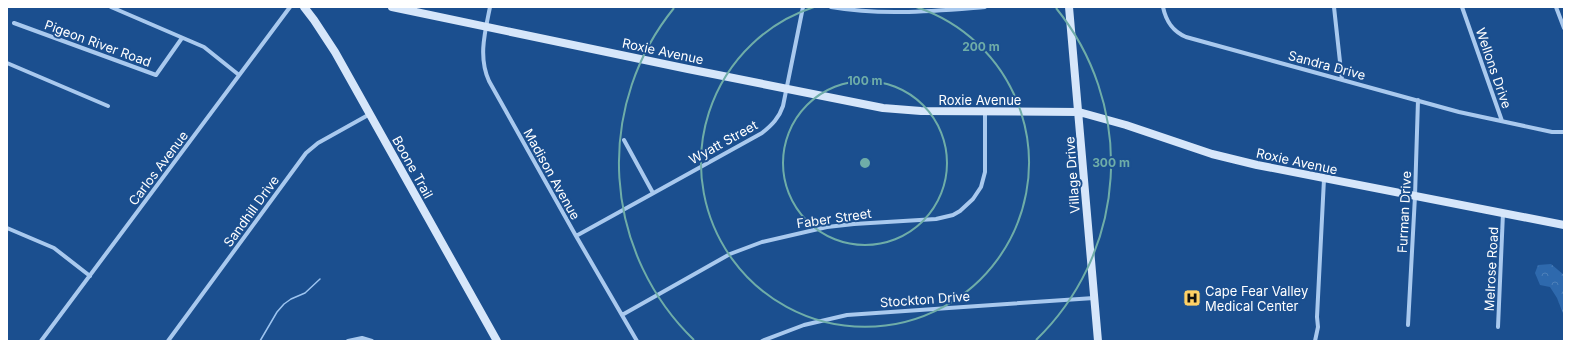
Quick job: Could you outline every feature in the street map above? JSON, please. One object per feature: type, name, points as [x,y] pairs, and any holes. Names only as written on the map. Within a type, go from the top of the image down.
[{"type":"street","points":[[111,7],[204,47],[239,75]]},
{"type":"street","name":"Carlos Avenue","points":[[41,341],[290,7]]},
{"type":"street","name":"Boone Trail","points":[[304,7],[324,34],[497,341]]},
{"type":"street","name":"Madison Avenue","points":[[490,7],[483,52],[487,77],[637,341]]},
{"type":"street","name":"Wyatt Street","points":[[576,236],[762,133],[772,125],[779,116],[783,106],[803,7]]},
{"type":"street","points":[[831,7],[865,12],[911,13],[985,7]]},
{"type":"street","name":"Village Drive","points":[[1069,7],[1098,341]]},
{"type":"street","name":"Sandra Drive","points":[[1163,7],[1169,24],[1174,30],[1186,37],[1459,112],[1502,121]]},
{"type":"street","points":[[1334,7],[1342,80]]},
{"type":"street","name":"Wellons Drive","points":[[1462,7],[1502,121],[1552,132],[1564,132]]},
{"type":"street","points":[[1556,7],[1564,28]]},
{"type":"street","name":"Roxie Avenue","points":[[397,8],[787,89],[899,110],[985,113],[1079,112],[1126,125],[1212,154],[1324,179],[1564,226]]},
{"type":"street","name":"Pigeon River Road","points":[[14,22],[156,75],[182,38]]},
{"type":"street","points":[[7,63],[108,106]]},
{"type":"street","name":"Furman Drive","points":[[1408,325],[1415,196],[1418,100]]},
{"type":"street","name":"Faber Street","points":[[622,314],[730,254],[762,242],[827,228],[854,224],[944,218],[960,211],[973,200],[985,172],[985,113]]},
{"type":"street","name":"Sandhill Drive","points":[[168,341],[306,153],[318,143],[370,114]]},
{"type":"street","points":[[624,140],[653,193]]},
{"type":"street","points":[[1315,341],[1318,327],[1324,179]]},
{"type":"street","name":"Melrose Road","points":[[1498,327],[1503,213]]},
{"type":"street","points":[[7,228],[54,248],[90,276]]},
{"type":"street","name":"Stockton Drive","points":[[762,341],[804,325],[847,315],[1094,298]]},
{"type":"street","points":[[348,341],[362,338],[372,341]]},
{"type":"green space","points":[[1551,264],[1564,275],[1564,316],[1557,298],[1550,287],[1540,285],[1535,273],[1538,265]]},
{"type":"waterway","points":[[260,341],[277,312],[284,304],[305,293],[320,279]]},
{"type":"place","name":"Cape Fear Valley Medical Center","points":[[1192,298]]}]
